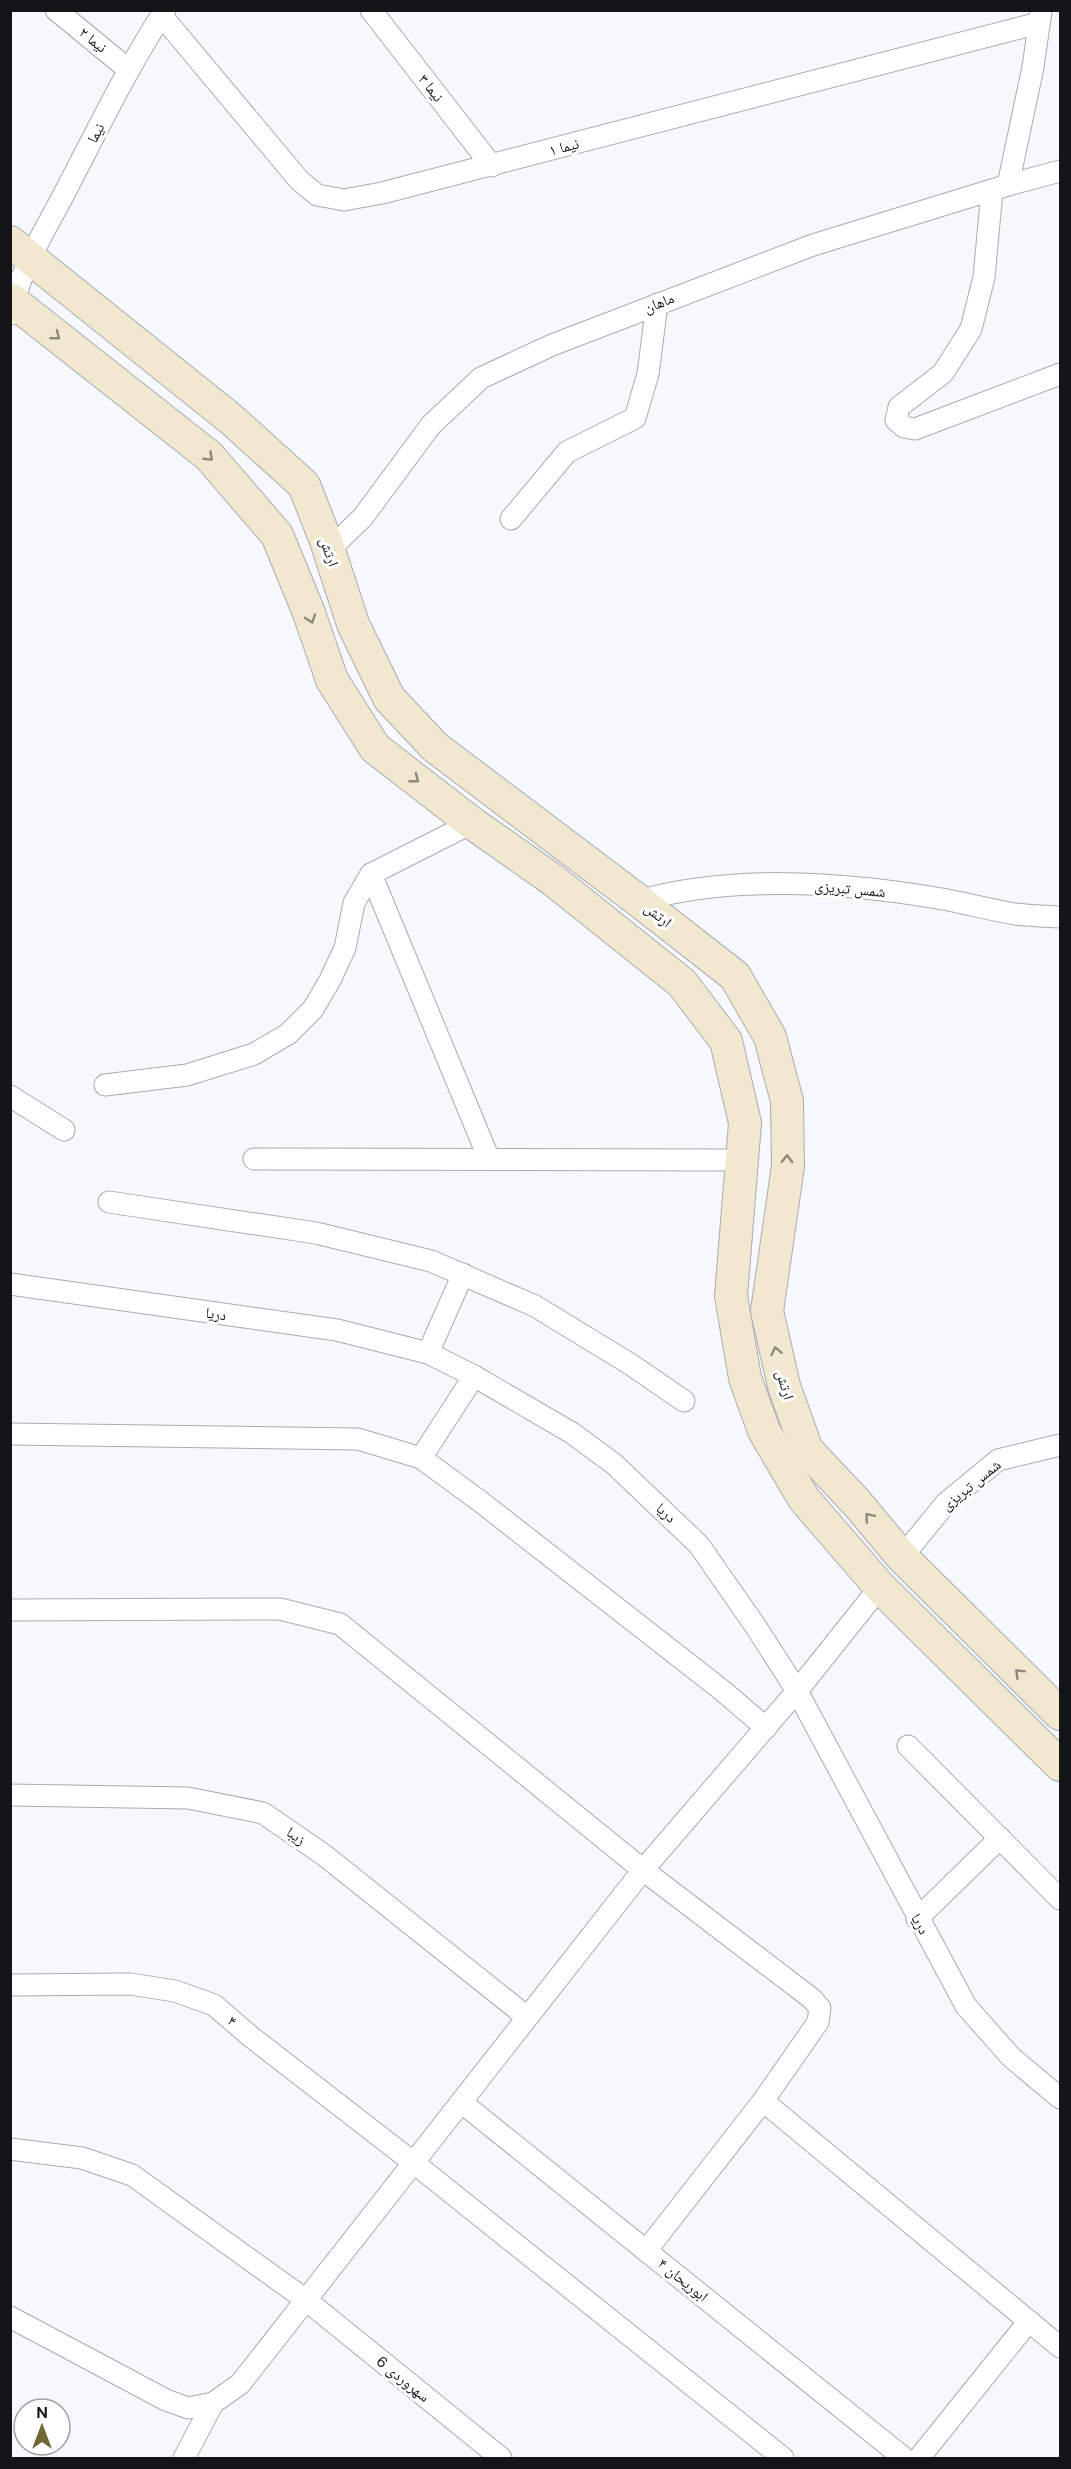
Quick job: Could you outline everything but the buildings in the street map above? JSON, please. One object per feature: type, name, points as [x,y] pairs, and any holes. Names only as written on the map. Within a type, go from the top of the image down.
[{"type":"main road","name":"ارتش","points":[[20,250],[231,419],[304,485],[329,550],[353,624],[389,698],[435,747],[735,976],[770,1037],[787,1101],[788,1166],[767,1311],[784,1386],[807,1449],[902,1557],[1060,1714]]},
{"type":"main road","points":[[11,305],[209,456],[278,535],[309,613],[332,680],[375,748],[472,823],[553,880],[682,983],[726,1041],[745,1123],[731,1296],[745,1378],[764,1431],[804,1499],[880,1587],[1060,1765]]},
{"type":"street","name":"نیما ۲","points":[[56,10],[129,70]]},
{"type":"street","name":"نیما ۳","points":[[370,10],[492,166]]},
{"type":"street","name":"نیما","points":[[11,305],[20,250],[164,13]]},
{"type":"street","name":"نیما ۱","points":[[164,13],[299,180],[317,195],[344,200],[492,166],[1040,17]]},
{"type":"street","points":[[1040,17],[1031,77],[1000,188],[984,277],[971,329],[943,373],[900,406],[896,420],[904,427],[915,429],[1060,374]]},
{"type":"street","name":"ماهان","points":[[329,550],[363,517],[430,425],[481,378],[552,345],[813,245],[1060,171]]},
{"type":"street","points":[[511,519],[567,452],[635,418],[648,374],[657,304]]},
{"type":"street","points":[[105,1085],[187,1075],[254,1054],[288,1034],[313,1009],[330,980],[345,948],[354,903],[371,874],[472,823]]},
{"type":"street","points":[[371,874],[489,1159]]},
{"type":"street","name":"شمس تبریزی","points":[[639,901],[671,892],[752,885],[838,886],[929,897],[1018,914],[1060,917]]},
{"type":"street","points":[[10,1096],[64,1130]]},
{"type":"street","points":[[254,1160],[742,1160]]},
{"type":"street","points":[[109,1202],[316,1233],[430,1261],[535,1306],[630,1364],[684,1401]]},
{"type":"street","points":[[428,1353],[463,1274]]},
{"type":"street","name":"دریا","points":[[10,1284],[337,1330],[428,1353],[474,1376],[572,1433],[614,1464],[699,1545],[756,1627],[797,1691],[917,1919],[966,2006],[1011,2057],[1060,2098]]},
{"type":"street","points":[[421,1458],[474,1376]]},
{"type":"street","points":[[10,1434],[358,1439],[421,1458],[723,1691],[766,1728]]},
{"type":"street","name":"شمس تبریزی","points":[[902,1557],[945,1503],[998,1460],[1060,1445]]},
{"type":"street","points":[[10,2317],[166,2400],[188,2408],[213,2403],[240,2384],[643,1870],[797,1691],[880,1587]]},
{"type":"street","points":[[10,1610],[280,1609],[340,1624],[643,1870],[811,1998],[820,2008],[818,2022],[763,2101],[646,2251]]},
{"type":"street","points":[[908,1746],[1060,1899]]},
{"type":"street","name":"زیبا","points":[[10,1795],[188,1798],[263,1813],[324,1855],[527,2017]]},
{"type":"street","points":[[917,1919],[1000,1838]]},
{"type":"street","name":"۴","points":[[10,1985],[130,1984],[175,1991],[214,2005],[250,2036],[414,2163],[783,2458]]},
{"type":"street","points":[[763,2101],[1060,2347]]},
{"type":"street","name":"ابوریحان ۴","points":[[461,2102],[904,2458]]},
{"type":"street","name":"سهروردی 6","points":[[10,2149],[82,2158],[132,2175],[306,2300],[501,2458]]},
{"type":"street","points":[[919,2458],[1029,2321]]},
{"type":"street","points":[[183,2458],[213,2403]]}]
